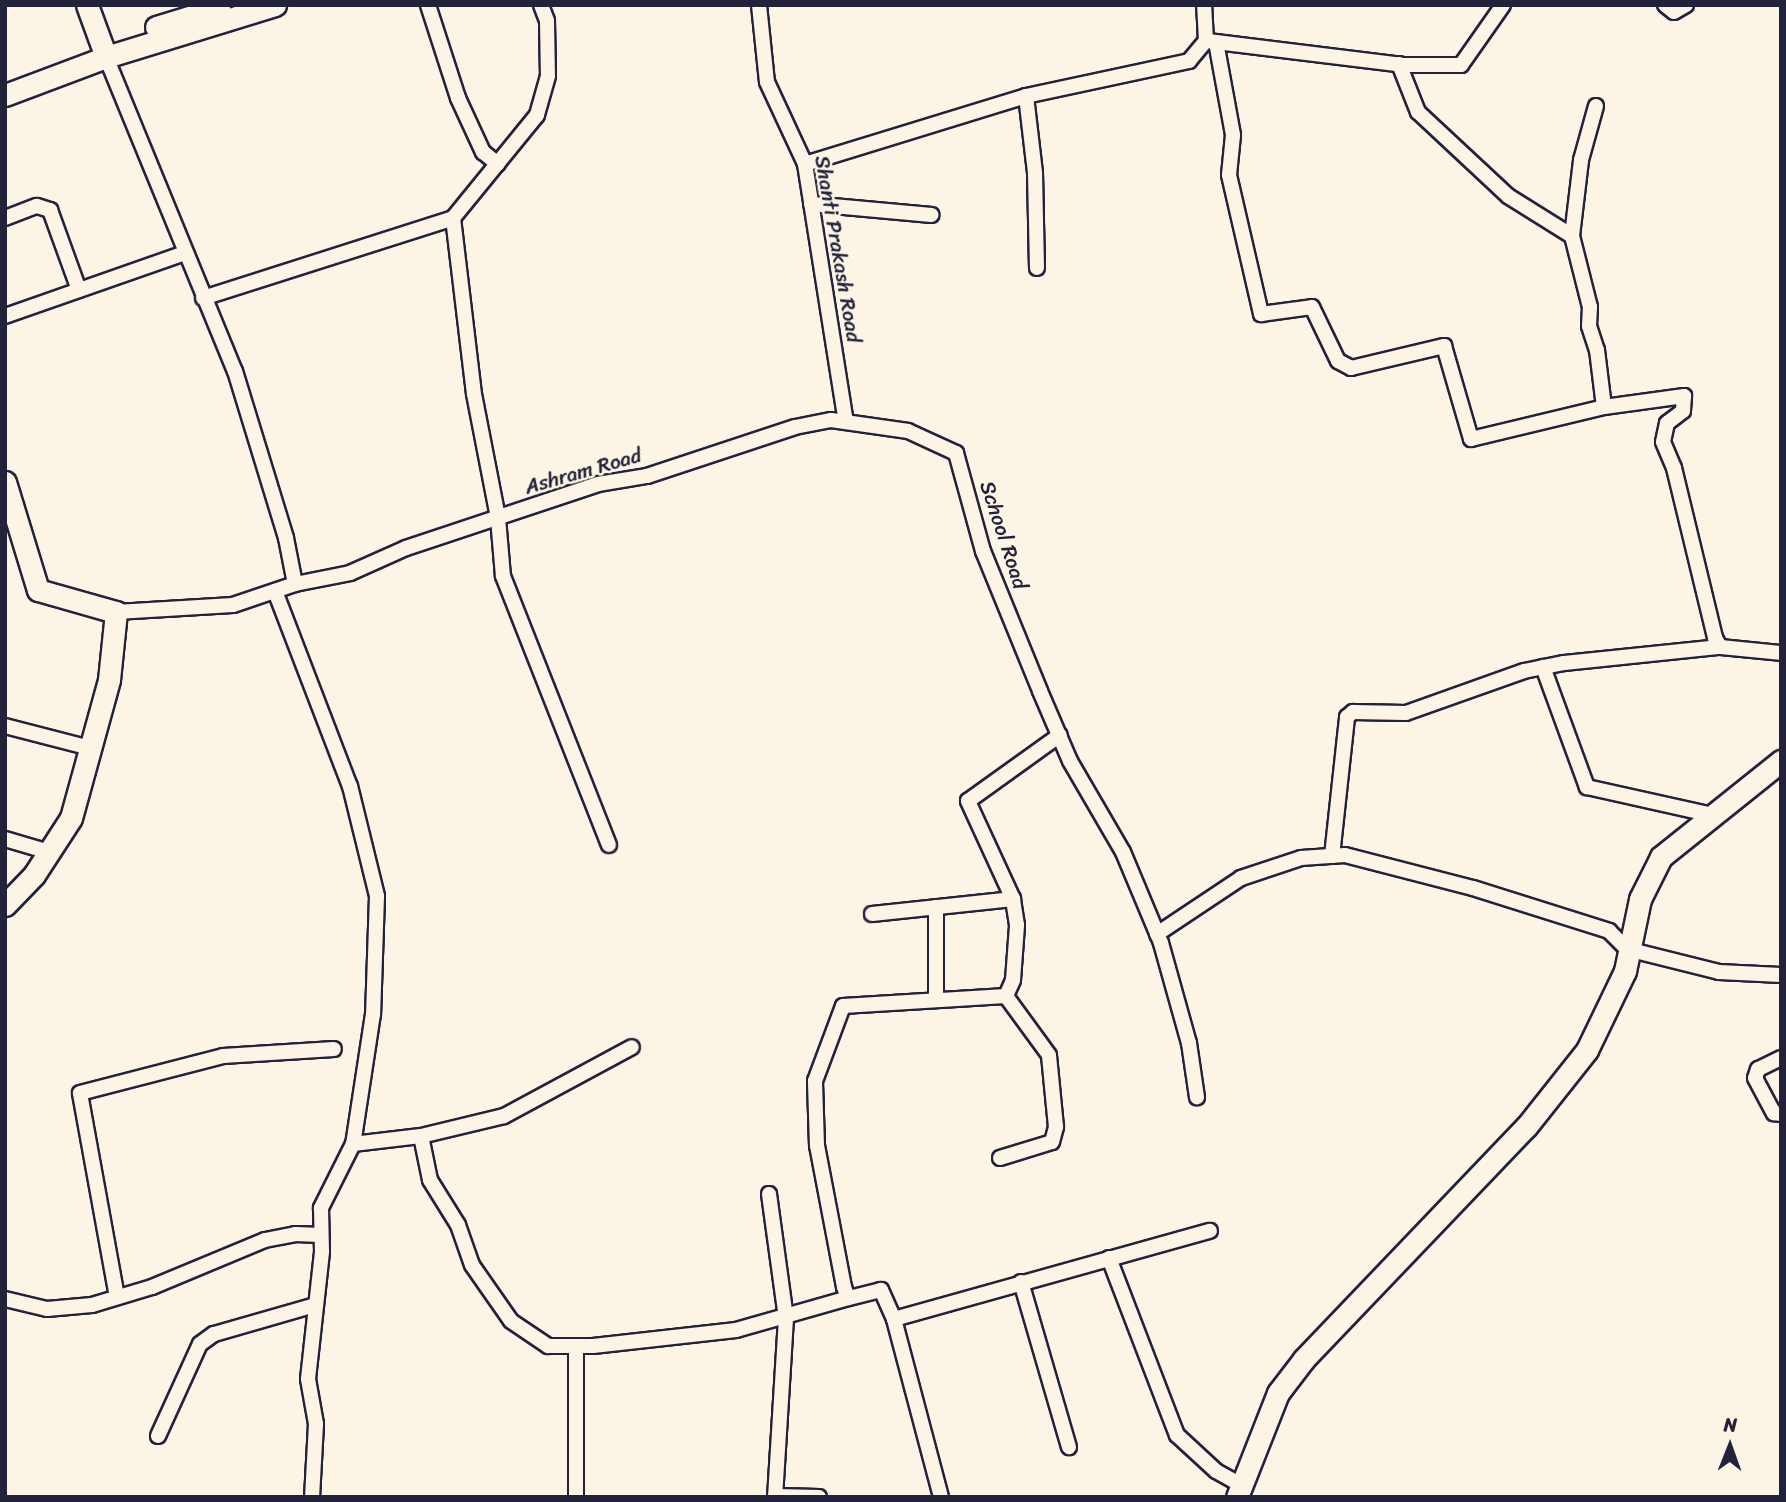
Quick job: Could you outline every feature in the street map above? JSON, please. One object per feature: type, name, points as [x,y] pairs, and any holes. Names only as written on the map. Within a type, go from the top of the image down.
[{"type":"street","points":[[87,5],[203,298],[235,370],[286,538],[295,584]]},
{"type":"street","points":[[5,95],[104,51],[181,12],[227,5]]},
{"type":"street","points":[[5,80],[275,5]]},
{"type":"street","points":[[428,5],[458,98],[483,152],[498,164]]},
{"type":"street","points":[[203,298],[453,219],[537,115],[548,76],[547,21],[541,5]]},
{"type":"street","name":"Shanti Prakash Road","points":[[759,5],[767,82],[805,164],[846,422]]},
{"type":"street","points":[[1204,5],[1233,135],[1229,174],[1261,314],[1312,307],[1338,361],[1351,368],[1444,346],[1471,439],[1604,407],[1665,395],[1680,395],[1686,402],[1683,411],[1667,423],[1662,442],[1674,468],[1720,647]]},
{"type":"street","points":[[805,164],[1026,96],[1189,61],[1211,42],[1399,64],[1461,65],[1503,5]]},
{"type":"street","points":[[1665,5],[1674,12],[1686,5]]},
{"type":"street","points":[[1399,64],[1418,112],[1508,195],[1572,236]]},
{"type":"street","points":[[1026,96],[1035,173],[1037,268]]},
{"type":"street","points":[[1596,106],[1581,160],[1572,236],[1590,307],[1589,326],[1597,350],[1604,407]]},
{"type":"street","points":[[811,204],[932,215]]},
{"type":"street","points":[[5,218],[37,206],[50,210],[79,290]]},
{"type":"street","points":[[453,219],[474,394],[498,518],[503,576],[609,845]]},
{"type":"street","points":[[5,316],[185,253]]},
{"type":"street","name":"Ashram Road","points":[[116,612],[233,605],[295,584],[350,573],[406,548],[598,484],[647,476],[773,433],[831,420],[846,422]]},
{"type":"street","name":"School Road","points":[[846,422],[908,431],[956,453],[983,551],[1070,761],[1124,852],[1157,934],[1189,1043],[1196,1097]]},
{"type":"street","points":[[5,482],[38,590],[116,612],[109,680],[71,818],[49,852],[5,905]]},
{"type":"street","points":[[275,591],[350,786],[377,896],[374,1002],[352,1144],[321,1208],[308,1379],[316,1424],[312,1497]]},
{"type":"street","points":[[1332,856],[1349,714],[1406,713],[1544,667],[1720,647],[1781,653]]},
{"type":"street","points":[[1544,667],[1587,787],[1712,816]]},
{"type":"street","points":[[5,726],[90,748]]},
{"type":"street","points":[[1006,996],[1013,980],[1017,925],[1013,899],[968,801],[1060,735]]},
{"type":"street","points":[[1109,1258],[1177,1435],[1239,1491],[1278,1393],[1304,1359],[1451,1209],[1526,1127],[1587,1050],[1611,1008],[1625,971],[1627,949],[1640,899],[1661,857],[1781,761]]},
{"type":"street","points":[[5,839],[49,852]]},
{"type":"street","points":[[1157,934],[1241,878],[1301,858],[1345,855],[1473,888],[1609,931],[1627,949],[1719,972],[1781,975]]},
{"type":"street","points":[[872,914],[1013,899]]},
{"type":"street","points":[[936,907],[936,999]]},
{"type":"street","points":[[848,1298],[817,1146],[815,1081],[843,1006],[1006,996]]},
{"type":"street","points":[[1000,1158],[1052,1142],[1056,1127],[1049,1055],[1006,996]]},
{"type":"street","points":[[352,1144],[421,1136],[521,1110],[632,1047]]},
{"type":"street","points":[[117,1297],[80,1093],[223,1056],[334,1049]]},
{"type":"street","points":[[1781,1058],[1758,1069],[1755,1078],[1774,1113],[1781,1114]]},
{"type":"street","points":[[421,1136],[430,1180],[458,1225],[472,1265],[511,1321],[548,1346],[576,1346],[736,1330],[881,1290],[894,1319],[941,1497]]},
{"type":"street","points":[[769,1194],[786,1318],[775,1496],[819,1497]]},
{"type":"street","points":[[894,1319],[1210,1231]]},
{"type":"street","points":[[5,1298],[47,1310],[117,1297],[152,1287],[256,1243],[295,1234],[321,1235]]},
{"type":"street","points":[[1020,1282],[1069,1447]]},
{"type":"street","points":[[158,1436],[201,1344],[214,1334],[315,1306]]},
{"type":"street","points":[[576,1346],[576,1497]]}]
